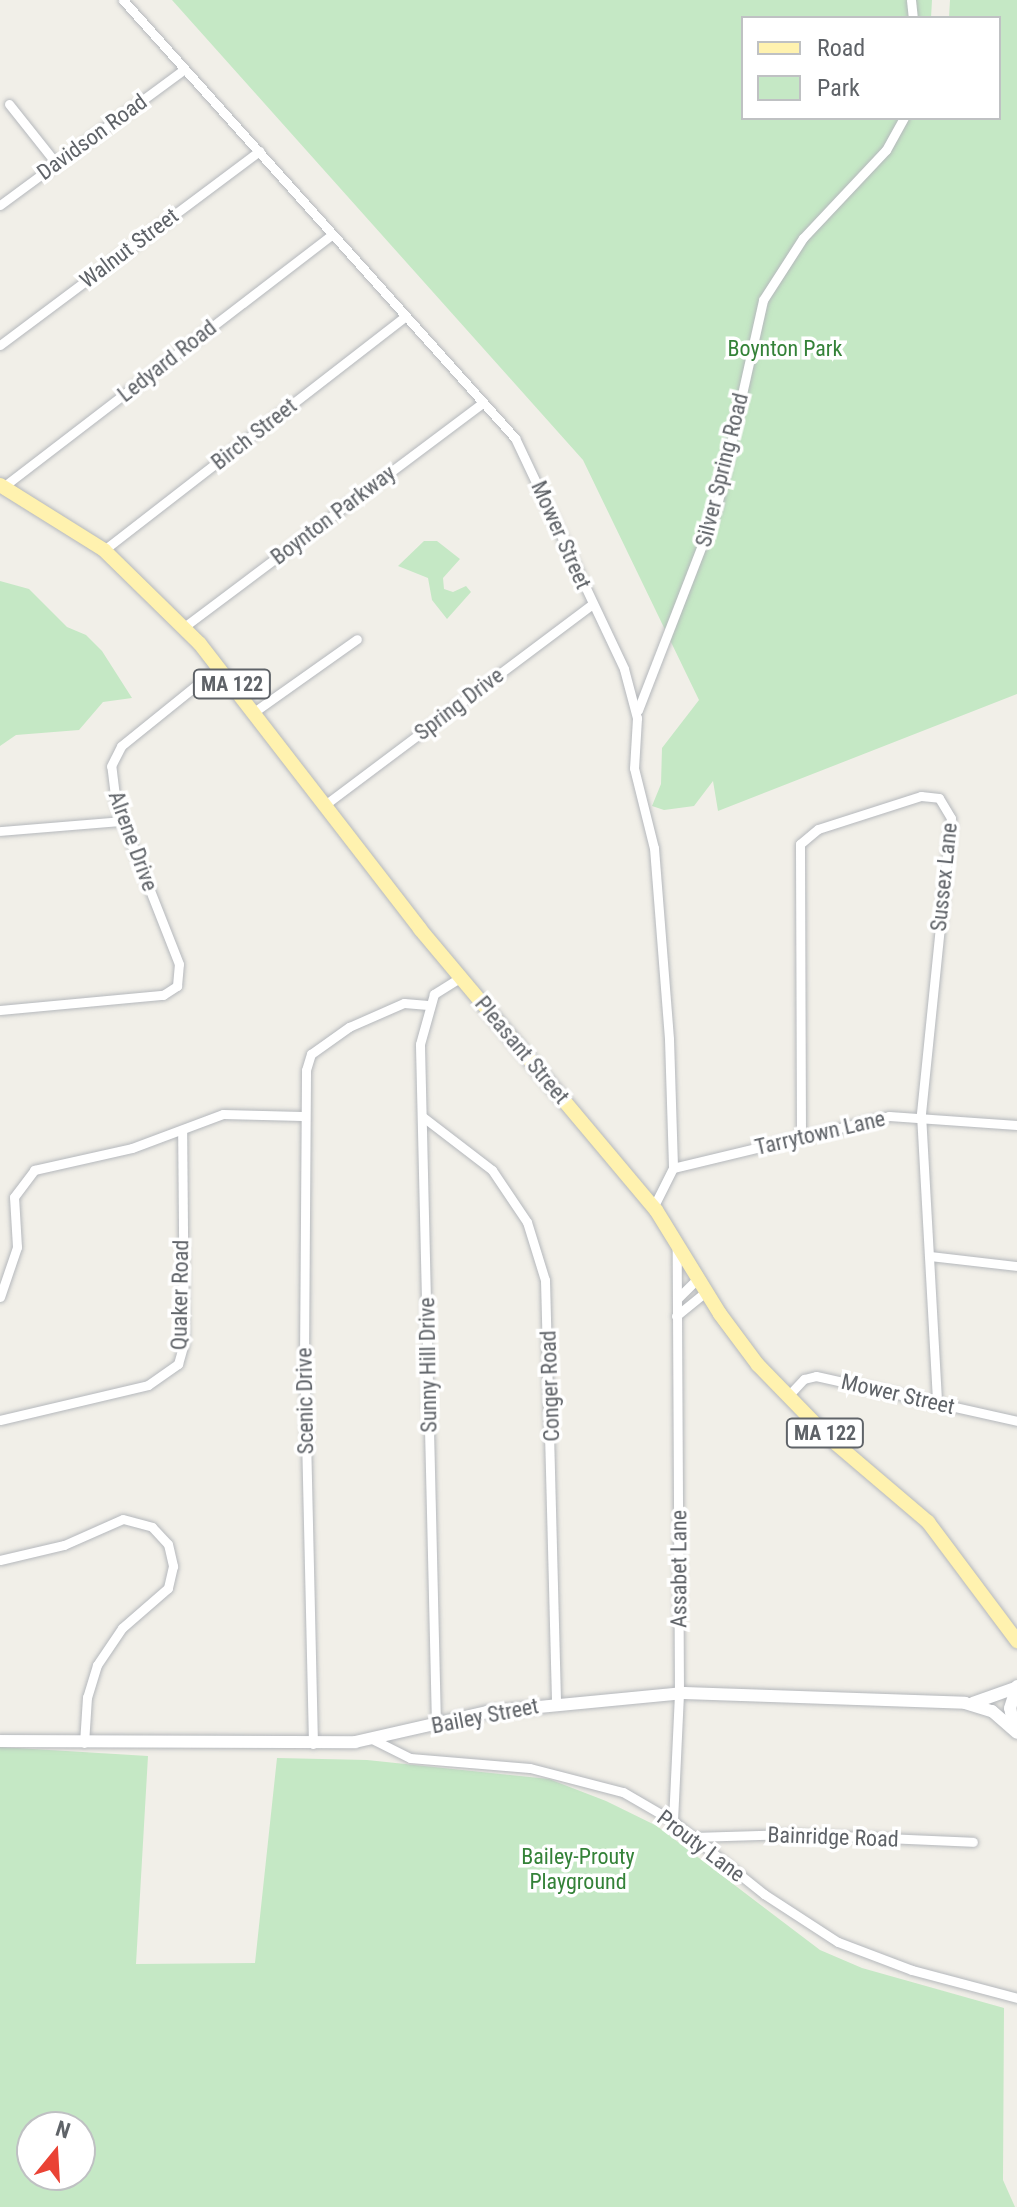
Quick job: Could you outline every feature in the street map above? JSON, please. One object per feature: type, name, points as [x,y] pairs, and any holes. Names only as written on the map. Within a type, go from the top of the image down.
[{"type":"main road","name":"Pleasant Street","points":[[2,486],[104,550],[184,627],[219,667],[460,978],[654,1206],[706,1292],[787,1397],[928,1522],[1017,1641]]},
{"type":"street","name":"Mower Street","points":[[123,0],[403,318],[482,403],[529,460],[624,669],[637,718],[633,759],[654,848],[664,942],[673,1168],[654,1206]]},
{"type":"street","name":"Davidson Road","points":[[0,205],[183,70]]},
{"type":"street","points":[[9,104],[56,163]]},
{"type":"street","name":"Silver Spring Road","points":[[637,718],[717,506],[763,300],[803,238],[886,150],[903,120]]},
{"type":"street","name":"Walnut Street","points":[[0,345],[259,151]]},
{"type":"street","name":"Ledyard Road","points":[[2,486],[331,235]]},
{"type":"street","name":"Birch Street","points":[[104,550],[403,318]]},
{"type":"street","name":"Boynton Parkway","points":[[184,627],[482,403]]},
{"type":"street","name":"Spring Drive","points":[[326,804],[592,604]]},
{"type":"street","points":[[254,712],[357,639]]},
{"type":"street","name":"Alrene Drive","points":[[0,1010],[163,995],[177,986],[179,964],[122,821],[111,780],[116,753],[219,667]]},
{"type":"street","name":"Sussex Lane","points":[[801,1136],[797,849],[813,832],[928,795],[945,802],[951,818],[921,1114],[937,1403]]},
{"type":"street","points":[[0,831],[122,821]]},
{"type":"street","points":[[428,1005],[434,994],[460,978]]},
{"type":"street","name":"Scenic Drive","points":[[313,1744],[302,1116],[309,1058],[349,1027],[404,1003],[428,1005]]},
{"type":"street","name":"Sunny Hill Drive","points":[[428,1005],[420,1044],[436,1725]]},
{"type":"street","points":[[0,1297],[17,1247],[14,1197],[29,1173],[182,1133],[223,1114],[302,1116]]},
{"type":"street","name":"Tarrytown Lane","points":[[673,1168],[873,1118],[921,1114],[1017,1125]]},
{"type":"street","name":"Conger Road","points":[[423,1117],[492,1170],[527,1222],[545,1280],[556,1703]]},
{"type":"street","name":"Quaker Road","points":[[0,1420],[148,1385],[178,1364],[184,1343],[182,1133]]},
{"type":"street","name":"Assabet Lane","points":[[673,1821],[679,1693],[677,1242]]},
{"type":"street","points":[[930,1256],[1017,1266]]},
{"type":"street","points":[[676,1303],[698,1278]]},
{"type":"street","points":[[676,1316],[706,1292]]},
{"type":"street","name":"Mower Street","points":[[787,1397],[801,1382],[816,1376],[1017,1421]]},
{"type":"street","points":[[0,1560],[64,1545],[123,1519],[152,1527],[168,1544],[173,1566],[168,1588],[122,1628],[97,1665],[87,1697],[84,1743]]},
{"type":"street","points":[[1016,1734],[1010,1708],[1017,1686]]},
{"type":"street","name":"Bailey Street","points":[[970,1704],[1003,1696],[1017,1686]]},
{"type":"street","name":"Bailey Street","points":[[0,1741],[313,1744],[372,1739],[556,1703],[679,1693],[970,1704],[992,1711],[1016,1734]]},
{"type":"street","name":"Prouty Lane","points":[[372,1739],[410,1758],[530,1768],[590,1781],[623,1792],[673,1821],[806,1925],[838,1942],[912,1970],[1017,1998]]},
{"type":"street","name":"Bainridge Road","points":[[693,1837],[792,1834],[973,1842]]},
{"type":"green space","name":"Boynton Park","points":[[172,0],[932,0],[931,16],[741,16],[741,120],[1001,120],[1001,16],[949,16],[950,0],[1017,0],[1017,694],[718,811],[713,781],[694,806],[664,810],[652,806],[661,784],[662,748],[699,700],[583,460]]},
{"type":"green space","points":[[424,541],[437,541],[460,559],[443,578],[444,589],[453,592],[466,586],[471,592],[447,619],[432,600],[428,578],[398,566]]},
{"type":"green space","points":[[0,581],[29,589],[67,627],[86,635],[102,651],[132,698],[103,702],[79,730],[16,735],[0,746]]},
{"type":"green space","name":"Bailey-Prouty Playground","points":[[0,1747],[148,1756],[136,1964],[255,1963],[277,1758],[367,1760],[549,1779],[606,1801],[657,1826],[820,1950],[862,1968],[1004,2008],[1003,2180],[1015,2207],[0,2207]]}]
